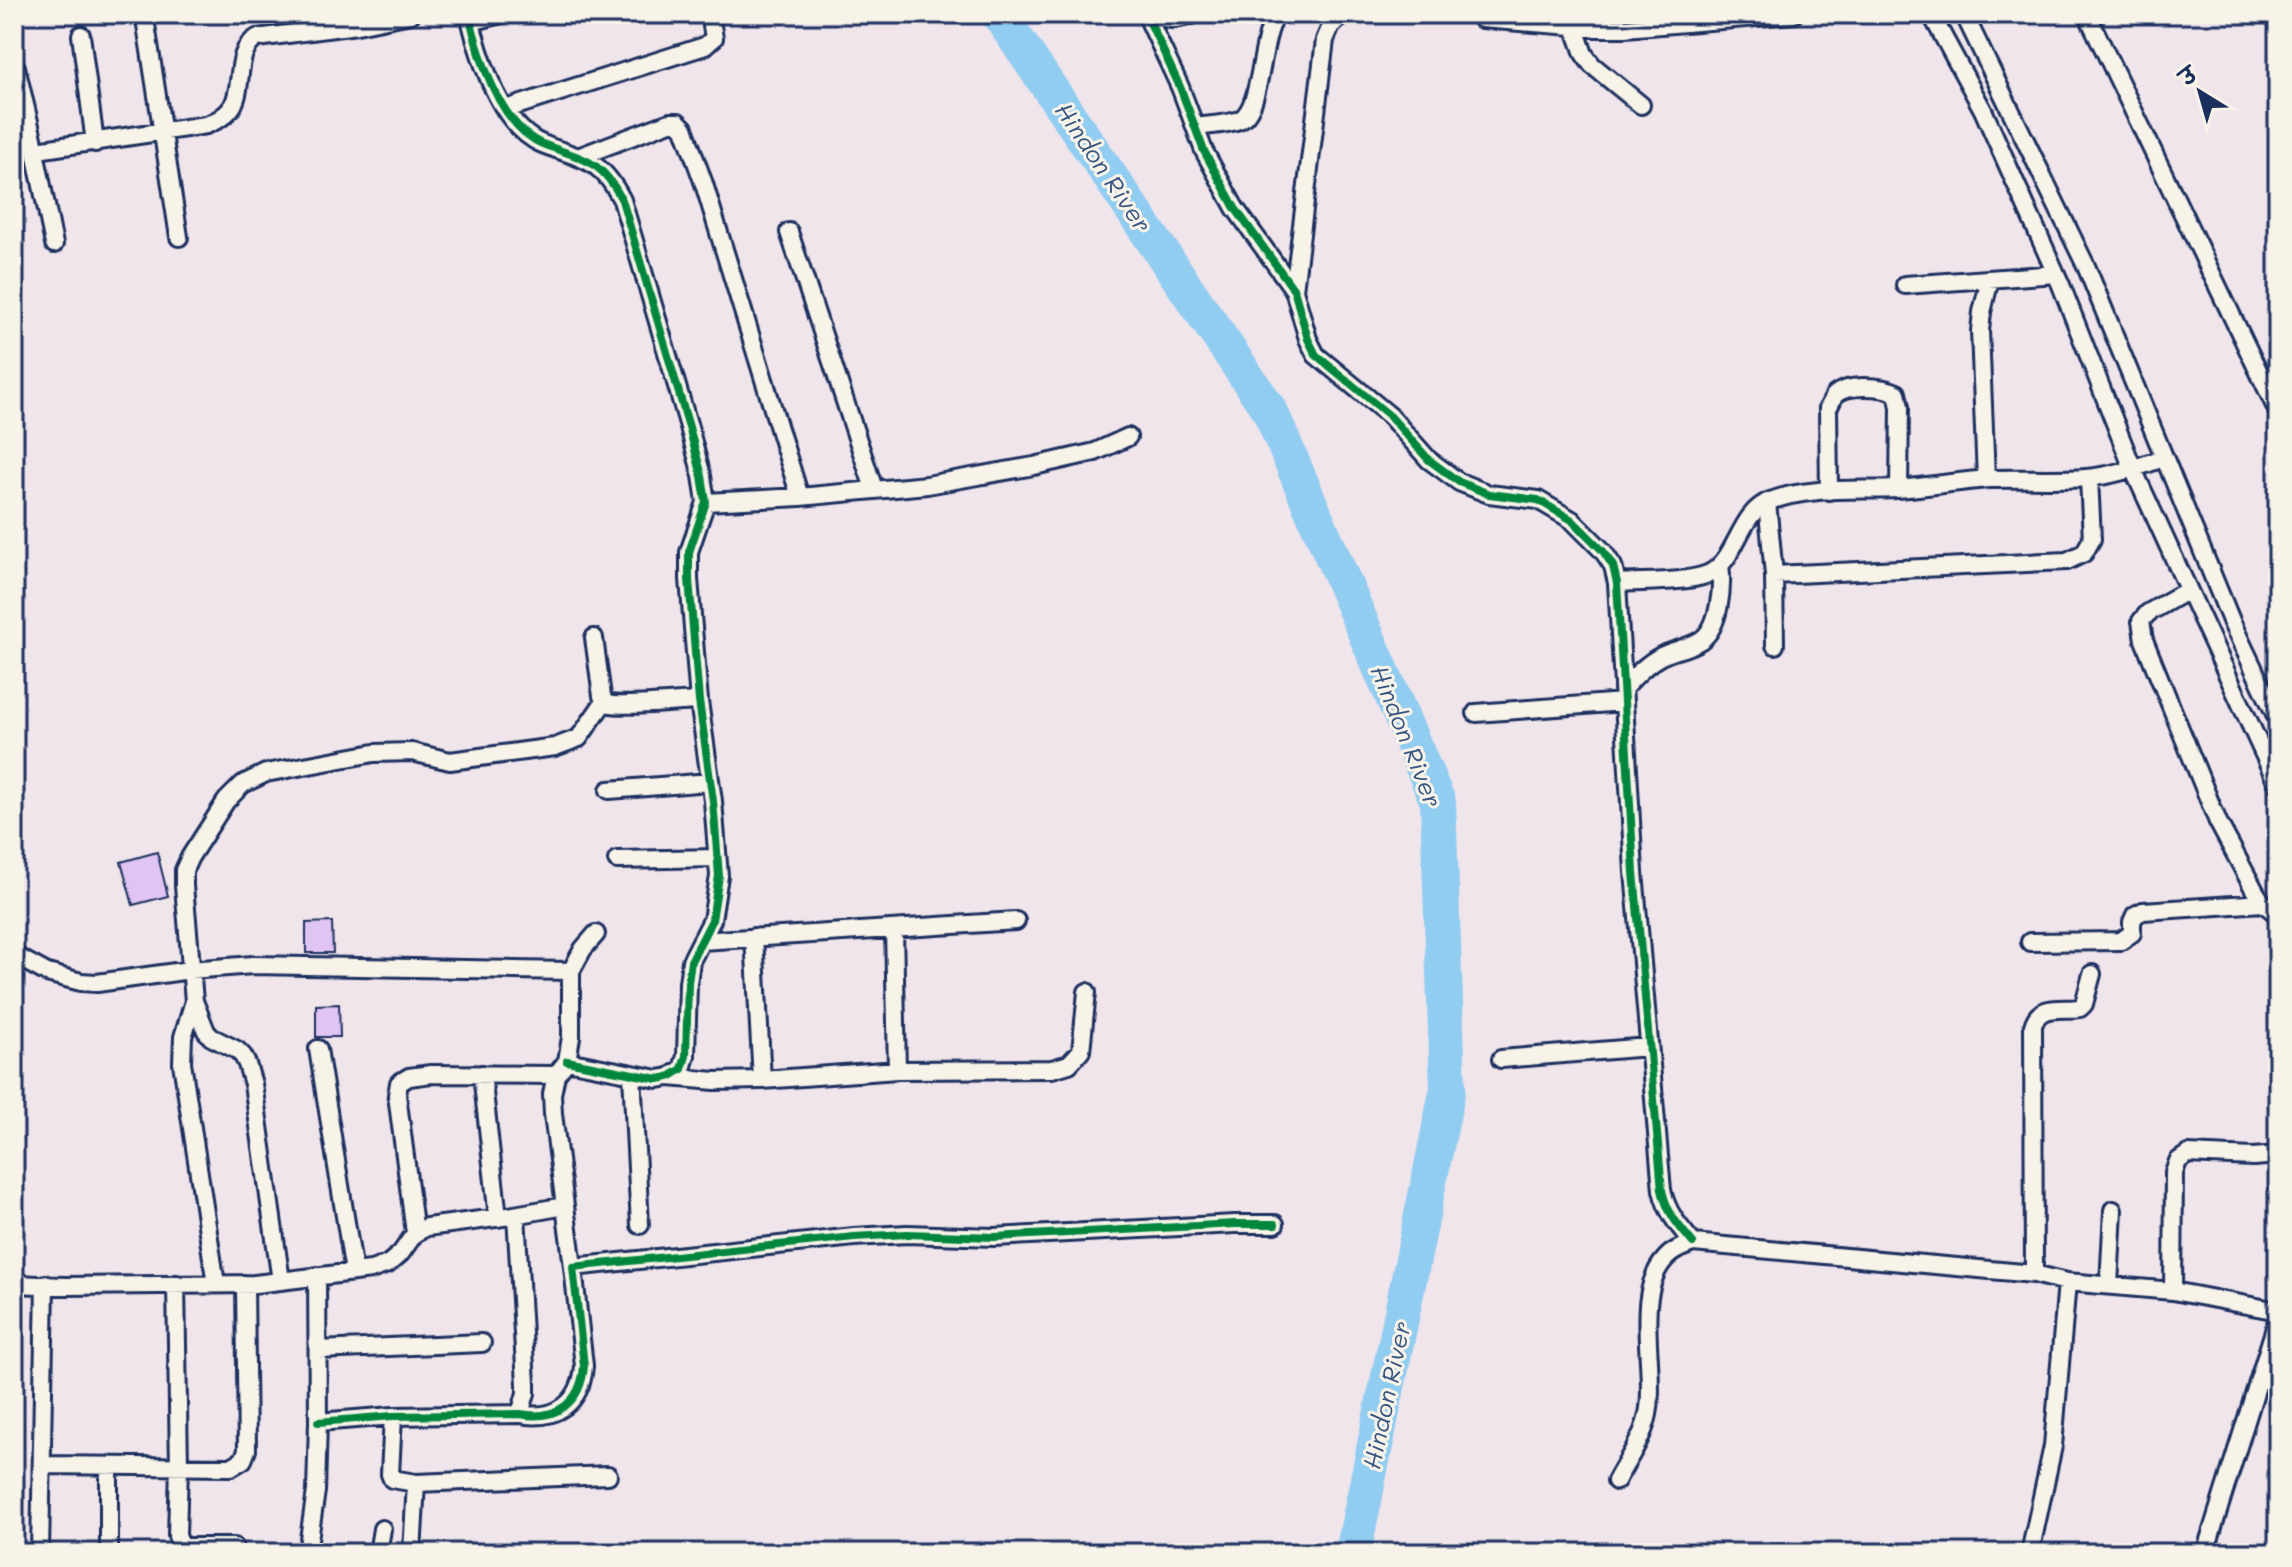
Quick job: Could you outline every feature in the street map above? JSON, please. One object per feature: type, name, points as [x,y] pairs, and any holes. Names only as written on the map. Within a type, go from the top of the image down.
[{"type":"street","points":[[36,151],[206,125],[230,110],[235,101],[245,50],[257,38],[357,25],[411,14]]},
{"type":"street","points":[[501,14],[470,18],[479,55],[496,94],[531,138],[605,172],[622,200],[702,476],[706,502],[689,552],[689,579],[717,858],[717,898],[712,920],[691,961],[686,1056],[682,1069],[669,1077]]},
{"type":"street","points":[[506,109],[705,46],[714,38],[710,14]]},
{"type":"street","points":[[1146,14],[1161,42],[1204,151],[1235,208],[1294,290],[1308,339],[1316,355],[1390,416],[1429,460],[1459,482],[1489,494],[1538,500],[1551,506],[1572,520],[1603,551],[1613,566],[1617,583],[1648,1047],[1666,1206],[1693,1243]]},
{"type":"street","points":[[1156,14],[1175,20],[1195,14]]},
{"type":"street","points":[[1195,127],[1237,121],[1248,115],[1253,104],[1267,32],[1277,14]]},
{"type":"street","points":[[1294,290],[1325,40],[1331,26],[1344,14]]},
{"type":"street","points":[[1476,14],[1482,19],[1625,28],[1794,14]]},
{"type":"street","points":[[1931,14],[1983,110],[2056,274],[2133,469],[2278,785]]},
{"type":"street","points":[[1964,14],[2086,266],[2232,623],[2278,720]]},
{"type":"street","points":[[2087,14],[2278,412]]},
{"type":"street","points":[[146,25],[179,237]]},
{"type":"street","points":[[1574,26],[1584,54],[1592,65],[1641,105]]},
{"type":"street","points":[[81,35],[95,143]]},
{"type":"street","points":[[16,67],[54,244]]},
{"type":"street","points":[[578,157],[670,122],[678,122],[684,128],[800,497]]},
{"type":"street","points":[[789,232],[874,489]]},
{"type":"street","points":[[1905,285],[2056,274]]},
{"type":"street","points":[[1986,479],[1980,331],[1990,279]]},
{"type":"street","points":[[1829,491],[1828,408],[1834,396],[1844,389],[1883,387],[1897,393],[1900,407],[1899,488]]},
{"type":"street","points":[[706,502],[927,485],[1095,452],[1128,437]]},
{"type":"street","points":[[1617,583],[1693,578],[1710,573],[1720,565],[1755,511],[1767,502],[1829,491],[1986,479],[2089,478],[2133,469],[2163,458]]},
{"type":"street","points":[[1774,575],[2067,561],[2084,553],[2092,539],[2089,478]]},
{"type":"street","points":[[1767,502],[1774,575],[1775,645]]},
{"type":"street","points":[[1476,713],[1623,695],[1639,672],[1661,656],[1700,641],[1709,633],[1714,626],[1722,578],[1720,565]]},
{"type":"street","points":[[2188,590],[2148,613],[2141,621],[2141,630],[2218,822],[2263,903],[2278,916],[2278,924]]},
{"type":"street","points":[[594,638],[604,702]]},
{"type":"street","points":[[604,702],[623,705],[699,701]]},
{"type":"street","points":[[281,1281],[253,1084],[247,1064],[237,1050],[211,1037],[194,1001],[184,870],[190,857],[226,801],[243,784],[266,773],[374,753],[412,752],[450,761],[555,747],[579,738],[604,702]]},
{"type":"street","points":[[609,790],[710,782]]},
{"type":"street","points":[[617,860],[717,858]]},
{"type":"street","points":[[2030,942],[2121,941],[2132,933],[2135,915],[2143,911],[2263,903]]},
{"type":"street","points":[[701,941],[1016,921]]},
{"type":"street","points":[[894,929],[897,1070]]},
{"type":"street","points":[[318,1422],[393,1416],[520,1414],[535,1417],[556,1412],[569,1403],[579,1389],[584,1366],[552,1094],[556,1075],[567,1061],[571,1037],[571,971],[596,934]]},
{"type":"street","points":[[754,937],[762,1080]]},
{"type":"street","points":[[14,955],[47,973],[81,982],[115,982],[190,970],[253,965],[571,971]]},
{"type":"street","points":[[2034,1274],[2033,1026],[2035,1017],[2042,1011],[2080,1008],[2084,1004],[2092,974]]},
{"type":"street","points":[[567,1061],[658,1079],[715,1081],[897,1070],[1052,1069],[1069,1064],[1081,1051],[1087,992]]},
{"type":"street","points":[[194,1001],[183,1037],[182,1063],[216,1284]]},
{"type":"street","points":[[1501,1059],[1648,1047]]},
{"type":"street","points":[[318,1049],[354,1272]]},
{"type":"street","points":[[415,1233],[397,1095],[399,1083],[409,1077],[431,1074],[556,1075]]},
{"type":"street","points":[[482,1074],[498,1218]]},
{"type":"street","points":[[632,1074],[640,1225]]},
{"type":"street","points":[[2173,1291],[2174,1173],[2178,1161],[2188,1154],[2278,1155]]},
{"type":"street","points":[[14,1284],[245,1284],[371,1270],[388,1264],[401,1253],[415,1233],[427,1227],[565,1206]]},
{"type":"street","points":[[2109,1285],[2113,1210]]},
{"type":"street","points":[[516,1215],[526,1384],[520,1414]]},
{"type":"street","points":[[573,1267],[854,1237],[907,1234],[994,1237],[1275,1224]]},
{"type":"street","points":[[1616,1481],[1642,1434],[1649,1409],[1649,1300],[1653,1280],[1664,1259],[1677,1249],[1693,1243],[2034,1274],[2067,1282],[2173,1291],[2278,1311]]},
{"type":"street","points":[[307,1553],[316,1491],[317,1276]]},
{"type":"street","points":[[2030,1553],[2053,1446],[2067,1282]]},
{"type":"street","points":[[40,1553],[45,1284]]},
{"type":"street","points":[[176,1284],[177,1536],[181,1545],[189,1547],[234,1547]]},
{"type":"street","points":[[43,1465],[231,1467],[243,1460],[247,1450],[245,1284]]},
{"type":"street","points":[[2205,1553],[2278,1318]]},
{"type":"street","points":[[318,1350],[482,1343]]},
{"type":"street","points":[[393,1416],[390,1474],[397,1481],[416,1483],[608,1475]]},
{"type":"street","points":[[109,1466],[109,1553]]},
{"type":"street","points":[[412,1553],[416,1483]]},
{"type":"street","points":[[378,1553],[382,1529]]},
{"type":"building","points":[[157,852],[168,896],[133,905],[121,862]]},
{"type":"building","points":[[332,922],[333,953],[306,953],[306,923]]},
{"type":"building","points":[[339,1004],[340,1037],[316,1037],[316,1005]]},
{"type":"waterway","name":"Hindon River","points":[[999,14],[1270,411],[1438,802],[1448,1088],[1353,1553]]},
{"type":"cycle path","points":[[469,14],[491,82],[499,100],[520,129],[544,145],[595,166],[609,179],[622,200],[689,427],[706,502],[689,552],[689,579],[719,876],[712,920],[691,961],[686,1056],[682,1069],[658,1079],[567,1061]]},
{"type":"cycle path","points":[[1146,14],[1180,87],[1204,151],[1235,208],[1294,290],[1308,339],[1316,355],[1390,416],[1429,460],[1459,482],[1489,494],[1538,500],[1572,520],[1603,551],[1613,566],[1617,583],[1634,872],[1662,1190],[1670,1212],[1693,1243]]},
{"type":"cycle path","points":[[318,1422],[393,1416],[545,1415],[555,1412],[578,1390],[584,1366],[573,1267],[854,1237],[907,1234],[994,1237],[1275,1224]]}]
